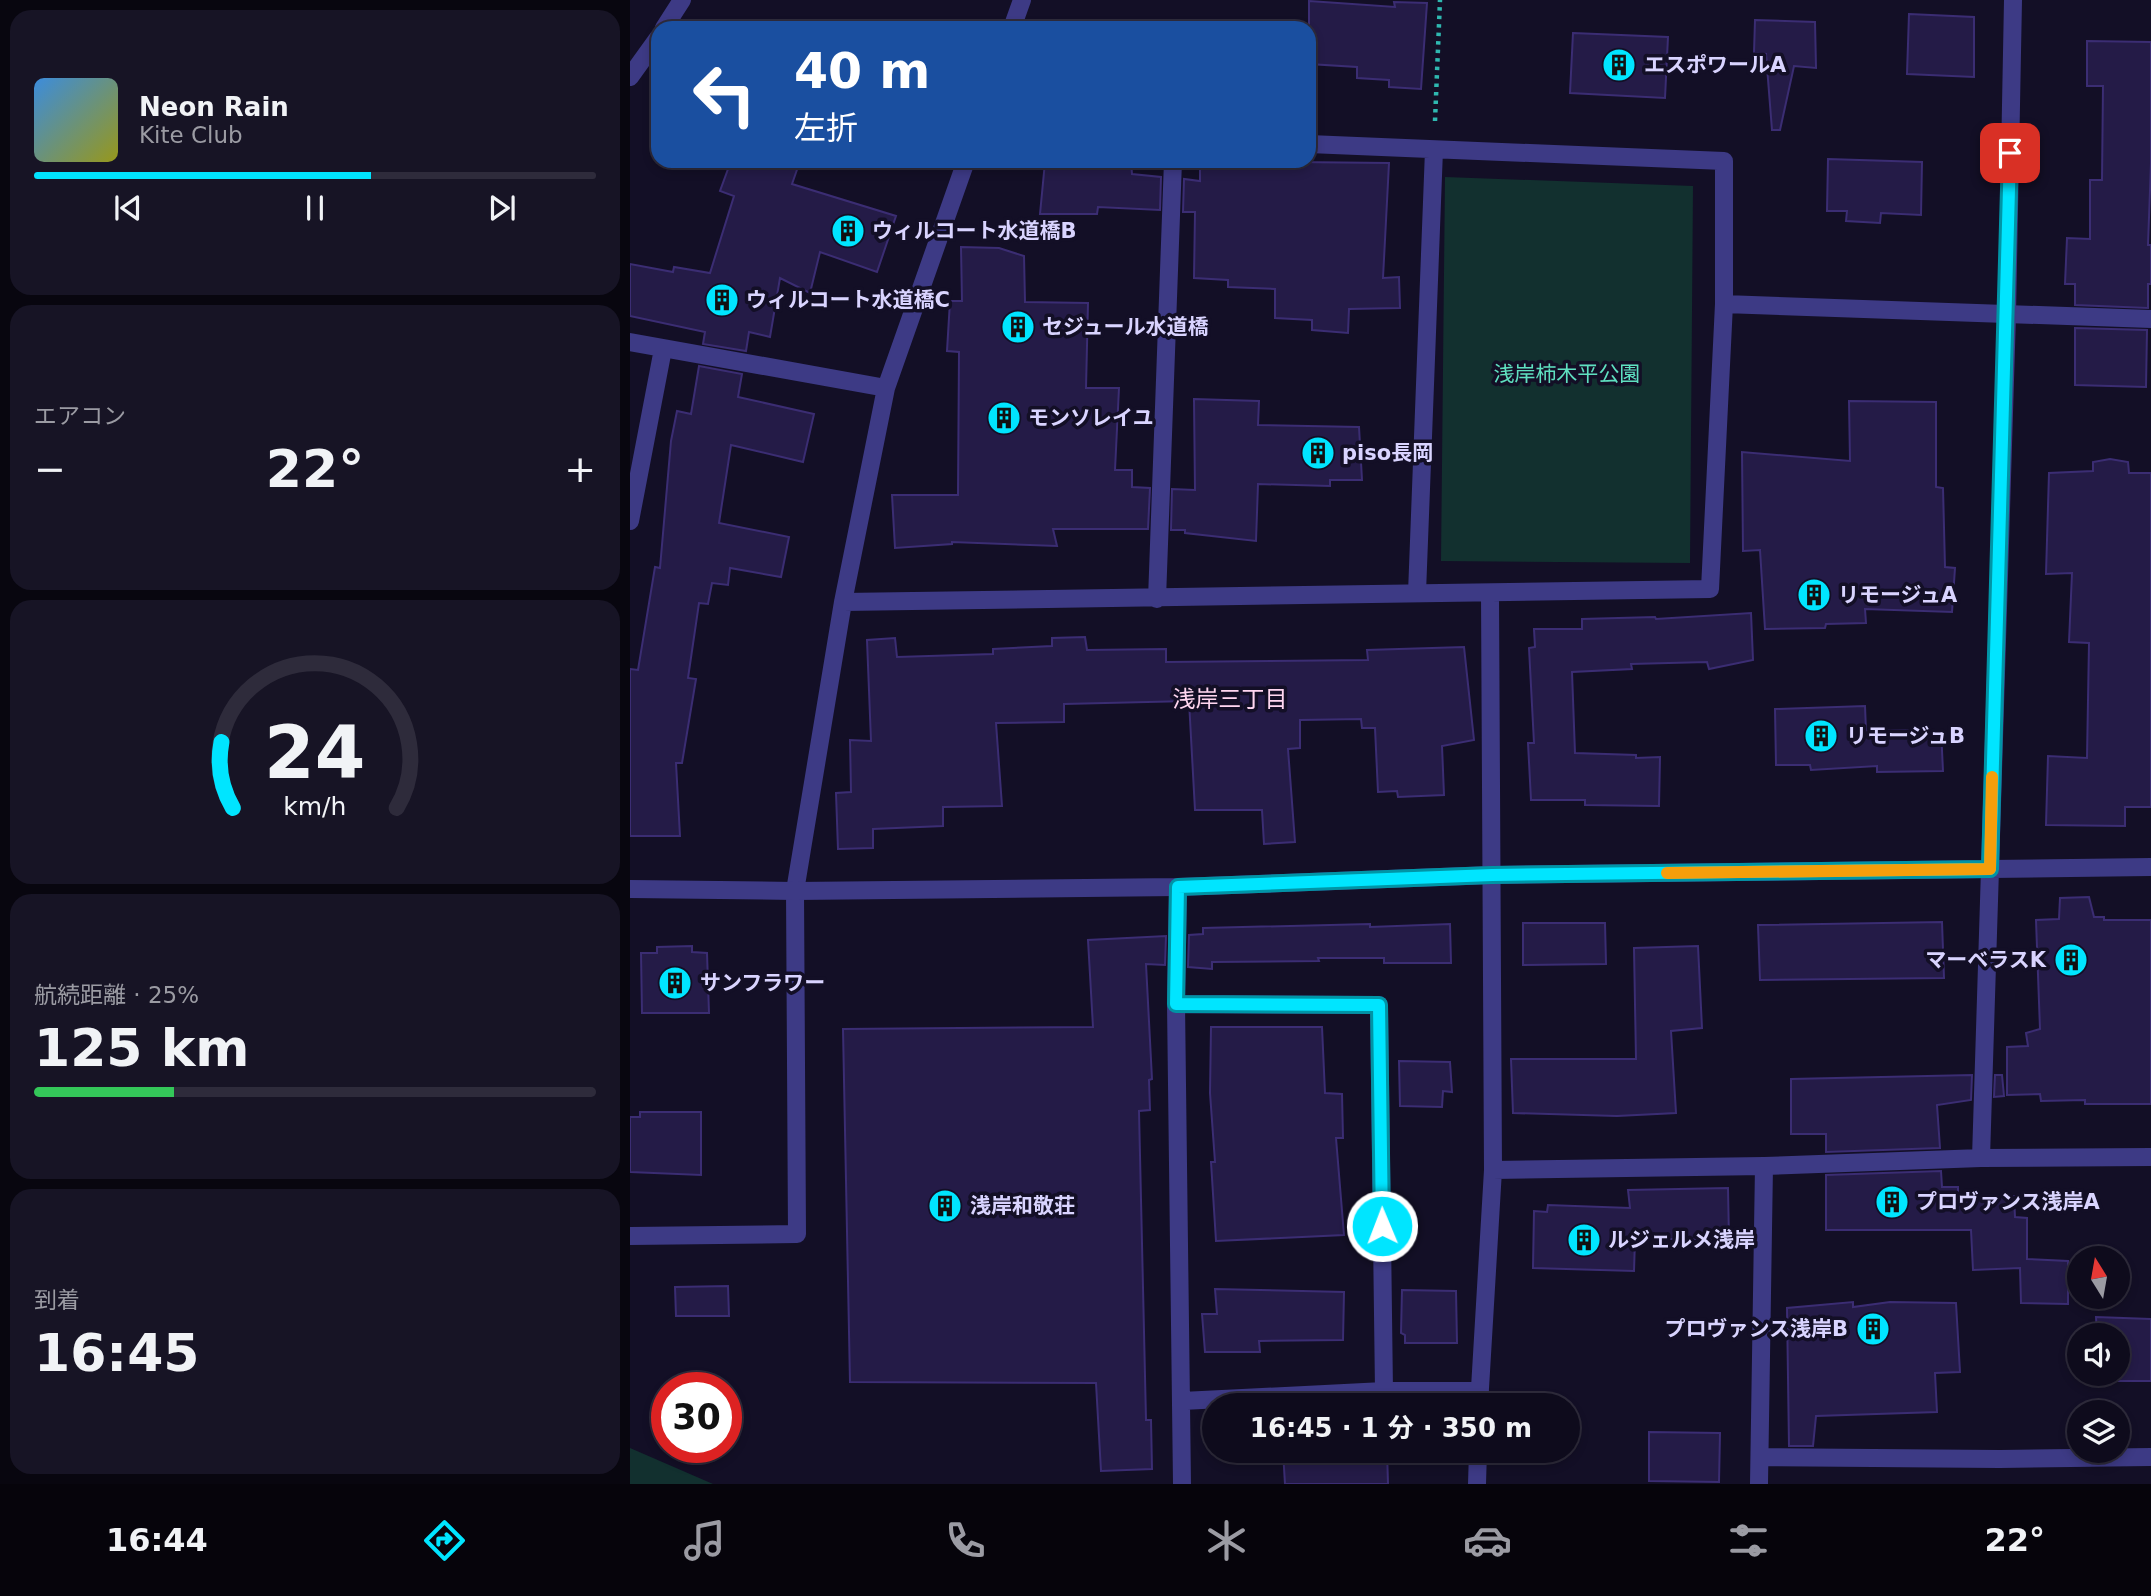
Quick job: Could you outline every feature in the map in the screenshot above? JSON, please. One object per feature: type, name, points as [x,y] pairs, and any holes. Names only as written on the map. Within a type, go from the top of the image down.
[{"type":"street","points":[[668,21],[682,0]]},
{"type":"street","points":[[1014,21],[1022,0]]},
{"type":"street","points":[[1981,1158],[2007,315],[2013,0]]},
{"type":"street","points":[[630,78],[651,48]]},
{"type":"street","points":[[843,602],[1710,589],[1724,304],[1724,162],[1316,144]]},
{"type":"street","points":[[1417,593],[1434,150]]},
{"type":"street","points":[[630,1236],[797,1234],[795,891],[843,602],[886,387],[964,168]]},
{"type":"street","points":[[1157,599],[1173,168]]},
{"type":"street","points":[[1724,304],[2151,319]]},
{"type":"street","points":[[630,342],[886,387]]},
{"type":"street","points":[[630,521],[663,349]]},
{"type":"street","points":[[1479,1393],[1493,1170],[1490,593]]},
{"type":"street","points":[[630,889],[795,891],[1178,887],[1492,875],[2151,867]]},
{"type":"street","points":[[1178,887],[1176,1004],[1182,1484]]},
{"type":"street","points":[[1176,1004],[1379,1005],[1384,1391]]},
{"type":"street","points":[[1493,1170],[1764,1166],[1981,1158],[2151,1157]]},
{"type":"street","points":[[1759,1484],[1764,1166]]},
{"type":"street","points":[[1182,1401],[1384,1391],[1411,1393]]},
{"type":"street","points":[[1760,1457],[2000,1460],[2151,1457]]},
{"type":"street","points":[[1476,1484],[1477,1463]]},
{"type":"path","points":[[1434,150],[1440,0]]},
{"type":"green space","name":"浅岸柿木平公園","points":[[1445,177],[1693,186],[1690,563],[1441,561]]},
{"type":"green space","points":[[630,1448],[651,1457],[651,1463],[665,1463],[713,1484],[630,1484]]},
{"type":"building","points":[[1309,1],[1395,7],[1394,2],[1427,3],[1421,89],[1389,87],[1389,80],[1357,78],[1357,67],[1316,64],[1316,21],[1309,21]]},
{"type":"building","points":[[1909,14],[1974,17],[1974,77],[1907,74]]},
{"type":"building","points":[[1755,20],[1815,22],[1816,68],[1794,66],[1780,130],[1772,130],[1766,54],[1754,53]]},
{"type":"building","name":"エスポワールA","points":[[1573,33],[1668,37],[1665,98],[1570,93]]},
{"type":"building","points":[[2087,41],[2151,42],[2148,245],[2151,245],[2151,284],[2148,284],[2148,308],[2075,305],[2075,284],[2065,284],[2067,238],[2090,239],[2090,180],[2102,180],[2103,86],[2087,86]]},
{"type":"building","points":[[1828,159],[1922,162],[1921,215],[1881,213],[1880,223],[1846,221],[1847,211],[1827,211]]},
{"type":"building","points":[[1316,162],[1389,163],[1383,278],[1399,277],[1400,308],[1349,309],[1348,333],[1312,330],[1312,320],[1275,318],[1275,289],[1228,287],[1228,280],[1194,278],[1195,212],[1183,212],[1184,179],[1200,181],[1200,168],[1316,168]]},
{"type":"building","points":[[728,168],[798,168],[792,184],[896,216],[877,272],[820,252],[810,293],[780,278],[770,337],[749,332],[746,351],[703,344],[705,332],[630,316],[630,264],[673,272],[674,267],[710,273],[734,196],[720,191]]},
{"type":"building","points":[[1044,168],[1132,168],[1132,174],[1161,177],[1160,210],[1098,207],[1097,214],[1040,214]]},
{"type":"building","points":[[961,247],[999,248],[1024,256],[1025,302],[1088,303],[1086,388],[1119,388],[1115,470],[1132,470],[1132,487],[1150,488],[1148,529],[1053,529],[1057,546],[952,542],[895,548],[892,495],[958,495],[959,352],[947,351],[950,301],[962,301]]},
{"type":"building","points":[[2075,328],[2147,330],[2146,387],[2075,385]]},
{"type":"building","points":[[699,366],[742,374],[738,397],[814,414],[803,462],[731,445],[719,523],[789,537],[781,577],[730,568],[728,585],[712,583],[708,604],[699,603],[688,678],[696,679],[682,763],[676,763],[680,836],[630,836],[630,669],[638,670],[655,567],[660,568],[671,441],[677,411],[691,414]]},
{"type":"building","points":[[1194,399],[1259,401],[1258,425],[1359,427],[1362,480],[1330,480],[1330,486],[1258,484],[1256,541],[1171,530],[1172,489],[1195,490]]},
{"type":"building","points":[[1849,401],[1936,402],[1936,487],[1943,488],[1945,567],[1955,568],[1952,612],[1865,609],[1866,623],[1826,624],[1825,628],[1765,629],[1760,550],[1743,551],[1742,452],[1850,461]]},
{"type":"building","points":[[2110,459],[2128,462],[2129,473],[2151,473],[2151,807],[2125,807],[2125,826],[2046,825],[2048,756],[2087,758],[2089,643],[2069,642],[2072,573],[2046,574],[2049,473],[2093,471],[2093,462]]},
{"type":"building","points":[[1751,613],[1753,660],[1709,669],[1707,662],[1631,664],[1632,669],[1572,672],[1575,753],[1636,755],[1636,758],[1660,757],[1659,806],[1585,805],[1585,800],[1531,800],[1528,743],[1534,743],[1529,648],[1535,647],[1534,629],[1582,629],[1582,619],[1656,619]]},
{"type":"building","points":[[1085,637],[1087,650],[1166,649],[1166,662],[1368,660],[1367,650],[1464,647],[1474,740],[1442,746],[1444,795],[1398,797],[1397,791],[1378,792],[1375,728],[1362,728],[1361,719],[1300,720],[1300,748],[1288,749],[1295,842],[1264,844],[1262,810],[1195,810],[1189,701],[1064,704],[1064,722],[996,723],[1002,806],[943,807],[943,826],[873,829],[873,848],[838,849],[836,793],[851,792],[850,740],[871,741],[867,640],[895,638],[897,657],[993,654],[993,649],[1052,646],[1052,638]]},
{"type":"building","name":"リモージュB","points":[[1865,706],[1866,731],[1941,730],[1943,771],[1877,772],[1877,766],[1811,770],[1810,765],[1776,765],[1775,709]]},
{"type":"building","points":[[2089,897],[2094,917],[2104,917],[2104,920],[2151,920],[2151,1104],[2085,1104],[2085,1100],[2041,1101],[2040,1094],[2007,1095],[2007,1047],[2028,1046],[2026,1033],[2040,1029],[2036,920],[2059,919],[2060,898]]},
{"type":"building","points":[[1942,922],[1944,978],[1760,980],[1758,925]]},
{"type":"building","points":[[1523,923],[1605,923],[1606,964],[1523,965]]},
{"type":"building","points":[[1370,924],[1370,927],[1450,924],[1451,963],[1384,963],[1384,958],[1318,958],[1319,961],[1212,962],[1212,969],[1188,967],[1189,935],[1203,934],[1203,928]]},
{"type":"building","name":"浅岸和敬荘","points":[[1166,936],[1165,965],[1146,964],[1152,1079],[1149,1080],[1150,1110],[1139,1111],[1146,1420],[1151,1420],[1152,1469],[1101,1471],[1096,1383],[850,1382],[843,1029],[1093,1027],[1088,940]]},
{"type":"building","name":"サンフラワー","points":[[692,946],[692,952],[707,953],[709,1013],[642,1013],[641,953],[657,953],[657,947]]},
{"type":"building","points":[[1698,946],[1702,1028],[1671,1031],[1676,1113],[1617,1116],[1513,1113],[1511,1059],[1636,1059],[1634,948]]},
{"type":"building","points":[[1211,1027],[1322,1027],[1325,1093],[1342,1094],[1343,1138],[1336,1138],[1344,1235],[1216,1241],[1211,1162],[1215,1162],[1210,1093]]},
{"type":"building","points":[[1399,1061],[1450,1062],[1452,1092],[1443,1091],[1442,1107],[1400,1106]]},
{"type":"building","points":[[1972,1075],[1971,1100],[1937,1105],[1940,1148],[1826,1152],[1826,1134],[1791,1134],[1791,1079]]},
{"type":"building","points":[[1995,1075],[2002,1075],[2004,1096],[1994,1097]]},
{"type":"building","points":[[640,1112],[701,1112],[701,1175],[630,1172],[630,1117],[640,1117]]},
{"type":"building","points":[[1941,1171],[1942,1187],[1958,1187],[1958,1201],[2014,1196],[2015,1217],[2027,1218],[2027,1259],[2067,1261],[2067,1304],[2021,1303],[2020,1268],[1973,1270],[1971,1230],[1826,1230],[1826,1175]]},
{"type":"building","points":[[1728,1188],[1729,1239],[1635,1239],[1634,1271],[1533,1268],[1534,1211],[1547,1212],[1548,1205],[1630,1208],[1628,1190]]},
{"type":"building","points":[[728,1286],[729,1316],[676,1316],[675,1287]]},
{"type":"building","points":[[1215,1289],[1344,1292],[1343,1340],[1259,1341],[1260,1352],[1205,1352],[1202,1314],[1217,1314]]},
{"type":"building","points":[[1402,1290],[1456,1291],[1457,1343],[1405,1343],[1405,1335],[1401,1333]]},
{"type":"building","points":[[1853,1302],[1853,1307],[1890,1302],[1956,1303],[1960,1372],[1935,1373],[1937,1412],[1816,1416],[1813,1446],[1789,1446],[1787,1308]]},
{"type":"building","points":[[2096,1317],[2151,1319],[2151,1381],[2130,1381],[2130,1323],[2096,1323]]},
{"type":"building","points":[[1649,1432],[1720,1433],[1719,1482],[1649,1481]]},
{"type":"building","points":[[1284,1463],[1387,1463],[1388,1484],[1285,1484]]},
{"type":"slow traffic","points":[[1667,873],[1990,869],[1992,777]]},
{"type":"place","name":"エスポワールA","points":[[1619,65]]},
{"type":"place","name":"ウィルコート水道橋B","points":[[848,231]]},
{"type":"place","name":"ウィルコート水道橋C","points":[[722,300]]},
{"type":"place","name":"セジュール水道橋","points":[[1018,327]]},
{"type":"place","name":"モンソレイユ","points":[[1004,418]]},
{"type":"place","name":"piso長岡","points":[[1318,453]]},
{"type":"place","name":"リモージュA","points":[[1814,595]]},
{"type":"place","name":"リモージュB","points":[[1821,736]]},
{"type":"place","name":"マーベラスK","points":[[2071,960]]},
{"type":"place","name":"サンフラワー","points":[[675,983]]},
{"type":"place","name":"プロヴァンス浅岸A","points":[[1892,1202]]},
{"type":"place","name":"浅岸和敬荘","points":[[945,1206]]},
{"type":"place","name":"ルジェルメ浅岸","points":[[1584,1240]]},
{"type":"place","name":"プロヴァンス浅岸B","points":[[1873,1329]]},
{"type":"district","name":"浅岸三丁目","points":[[1230,699]]},
{"type":"route","points":[[1382,1226],[1379,1005],[1176,1004],[1178,887],[1492,875],[1990,869],[2010,153]]}]
